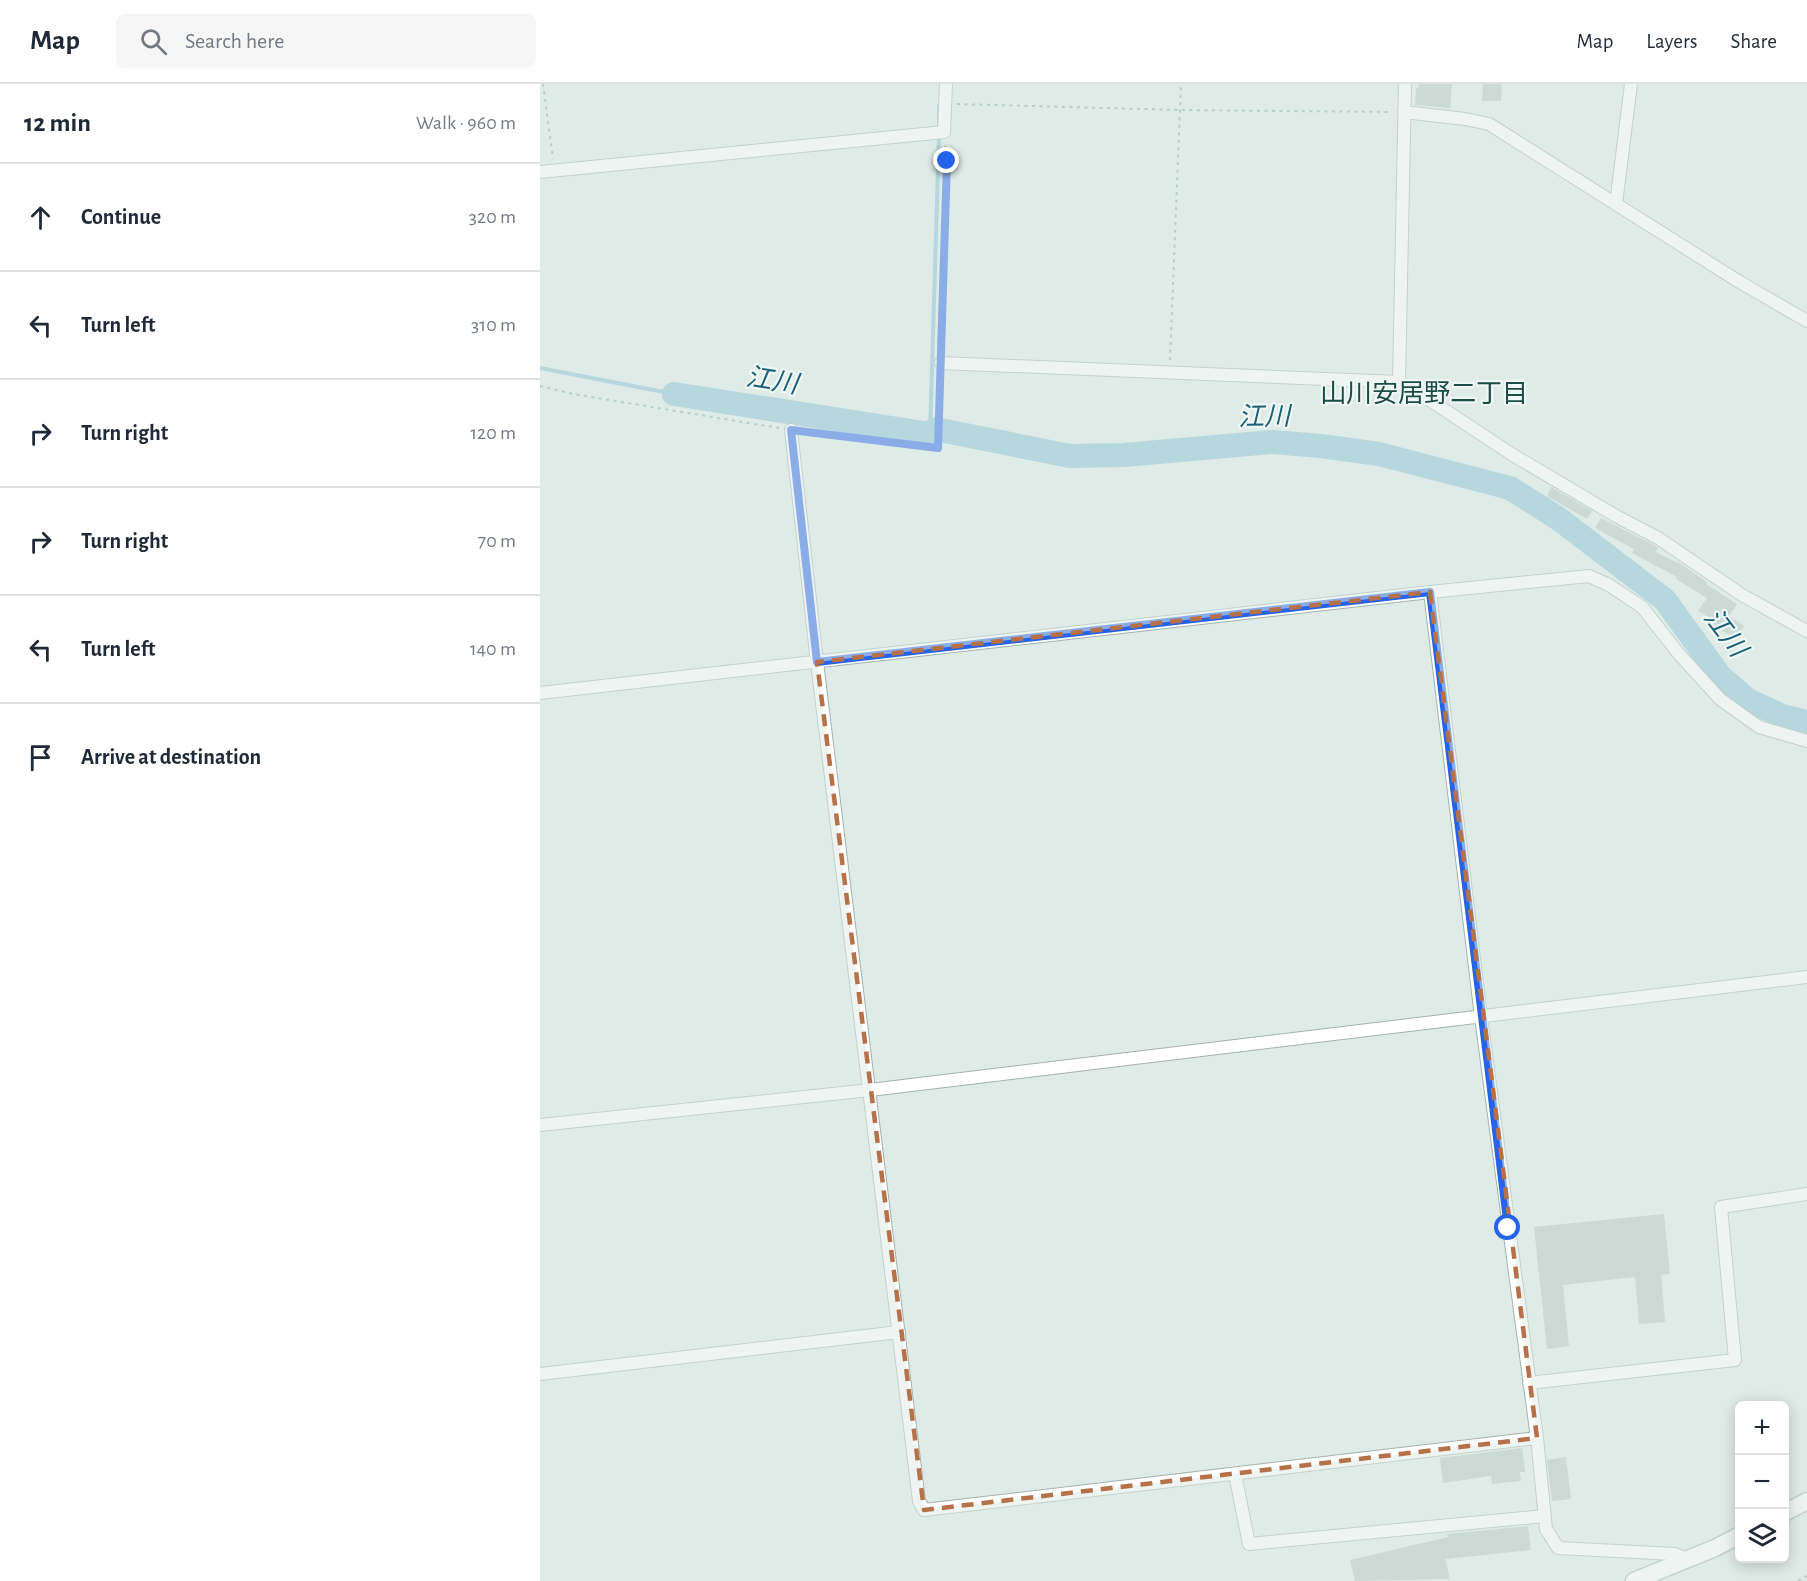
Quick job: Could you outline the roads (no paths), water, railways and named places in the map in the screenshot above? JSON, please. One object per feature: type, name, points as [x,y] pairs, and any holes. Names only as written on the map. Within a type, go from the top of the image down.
[{"type":"main road","points":[[1789,1510],[1807,1501]]},
{"type":"main road","points":[[1634,1581],[1735,1537]]},
{"type":"street","points":[[540,172],[944,132],[946,84]]},
{"type":"street","points":[[1399,382],[1405,84]]},
{"type":"street","points":[[1616,204],[1631,84]]},
{"type":"street","points":[[1404,112],[1489,124],[1738,281],[1807,321]]},
{"type":"street","points":[[941,363],[1399,382],[1513,455],[1658,538],[1742,595],[1807,631]]},
{"type":"street","points":[[791,430],[919,1501],[924,1510],[1537,1438]]},
{"type":"street","points":[[540,693],[1589,576],[1610,585],[1642,607],[1679,654],[1720,699],[1759,727],[1807,741]]},
{"type":"street","points":[[1430,592],[1481,1017],[1537,1438],[1545,1528],[1558,1548],[1675,1554],[1687,1560]]},
{"type":"street","points":[[540,1125],[870,1090],[1807,977]]},
{"type":"street","points":[[1529,1383],[1735,1360],[1721,1207],[1807,1194]]},
{"type":"street","points":[[540,1374],[899,1332]]},
{"type":"street","points":[[1235,1474],[1249,1544],[1545,1516]]},
{"type":"waterway","points":[[939,106],[939,125]]},
{"type":"waterway","points":[[930,434],[939,136]]},
{"type":"waterway","points":[[540,368],[674,394]]},
{"type":"waterway","name":"江川","points":[[674,394],[930,434],[935,429],[1070,456],[1124,455],[1272,442],[1321,446],[1379,454],[1510,488],[1559,519],[1665,600],[1720,676],[1748,700],[1782,716],[1807,722]]},
{"type":"district","name":"山川安居野二丁目","points":[[1424,394]]}]
